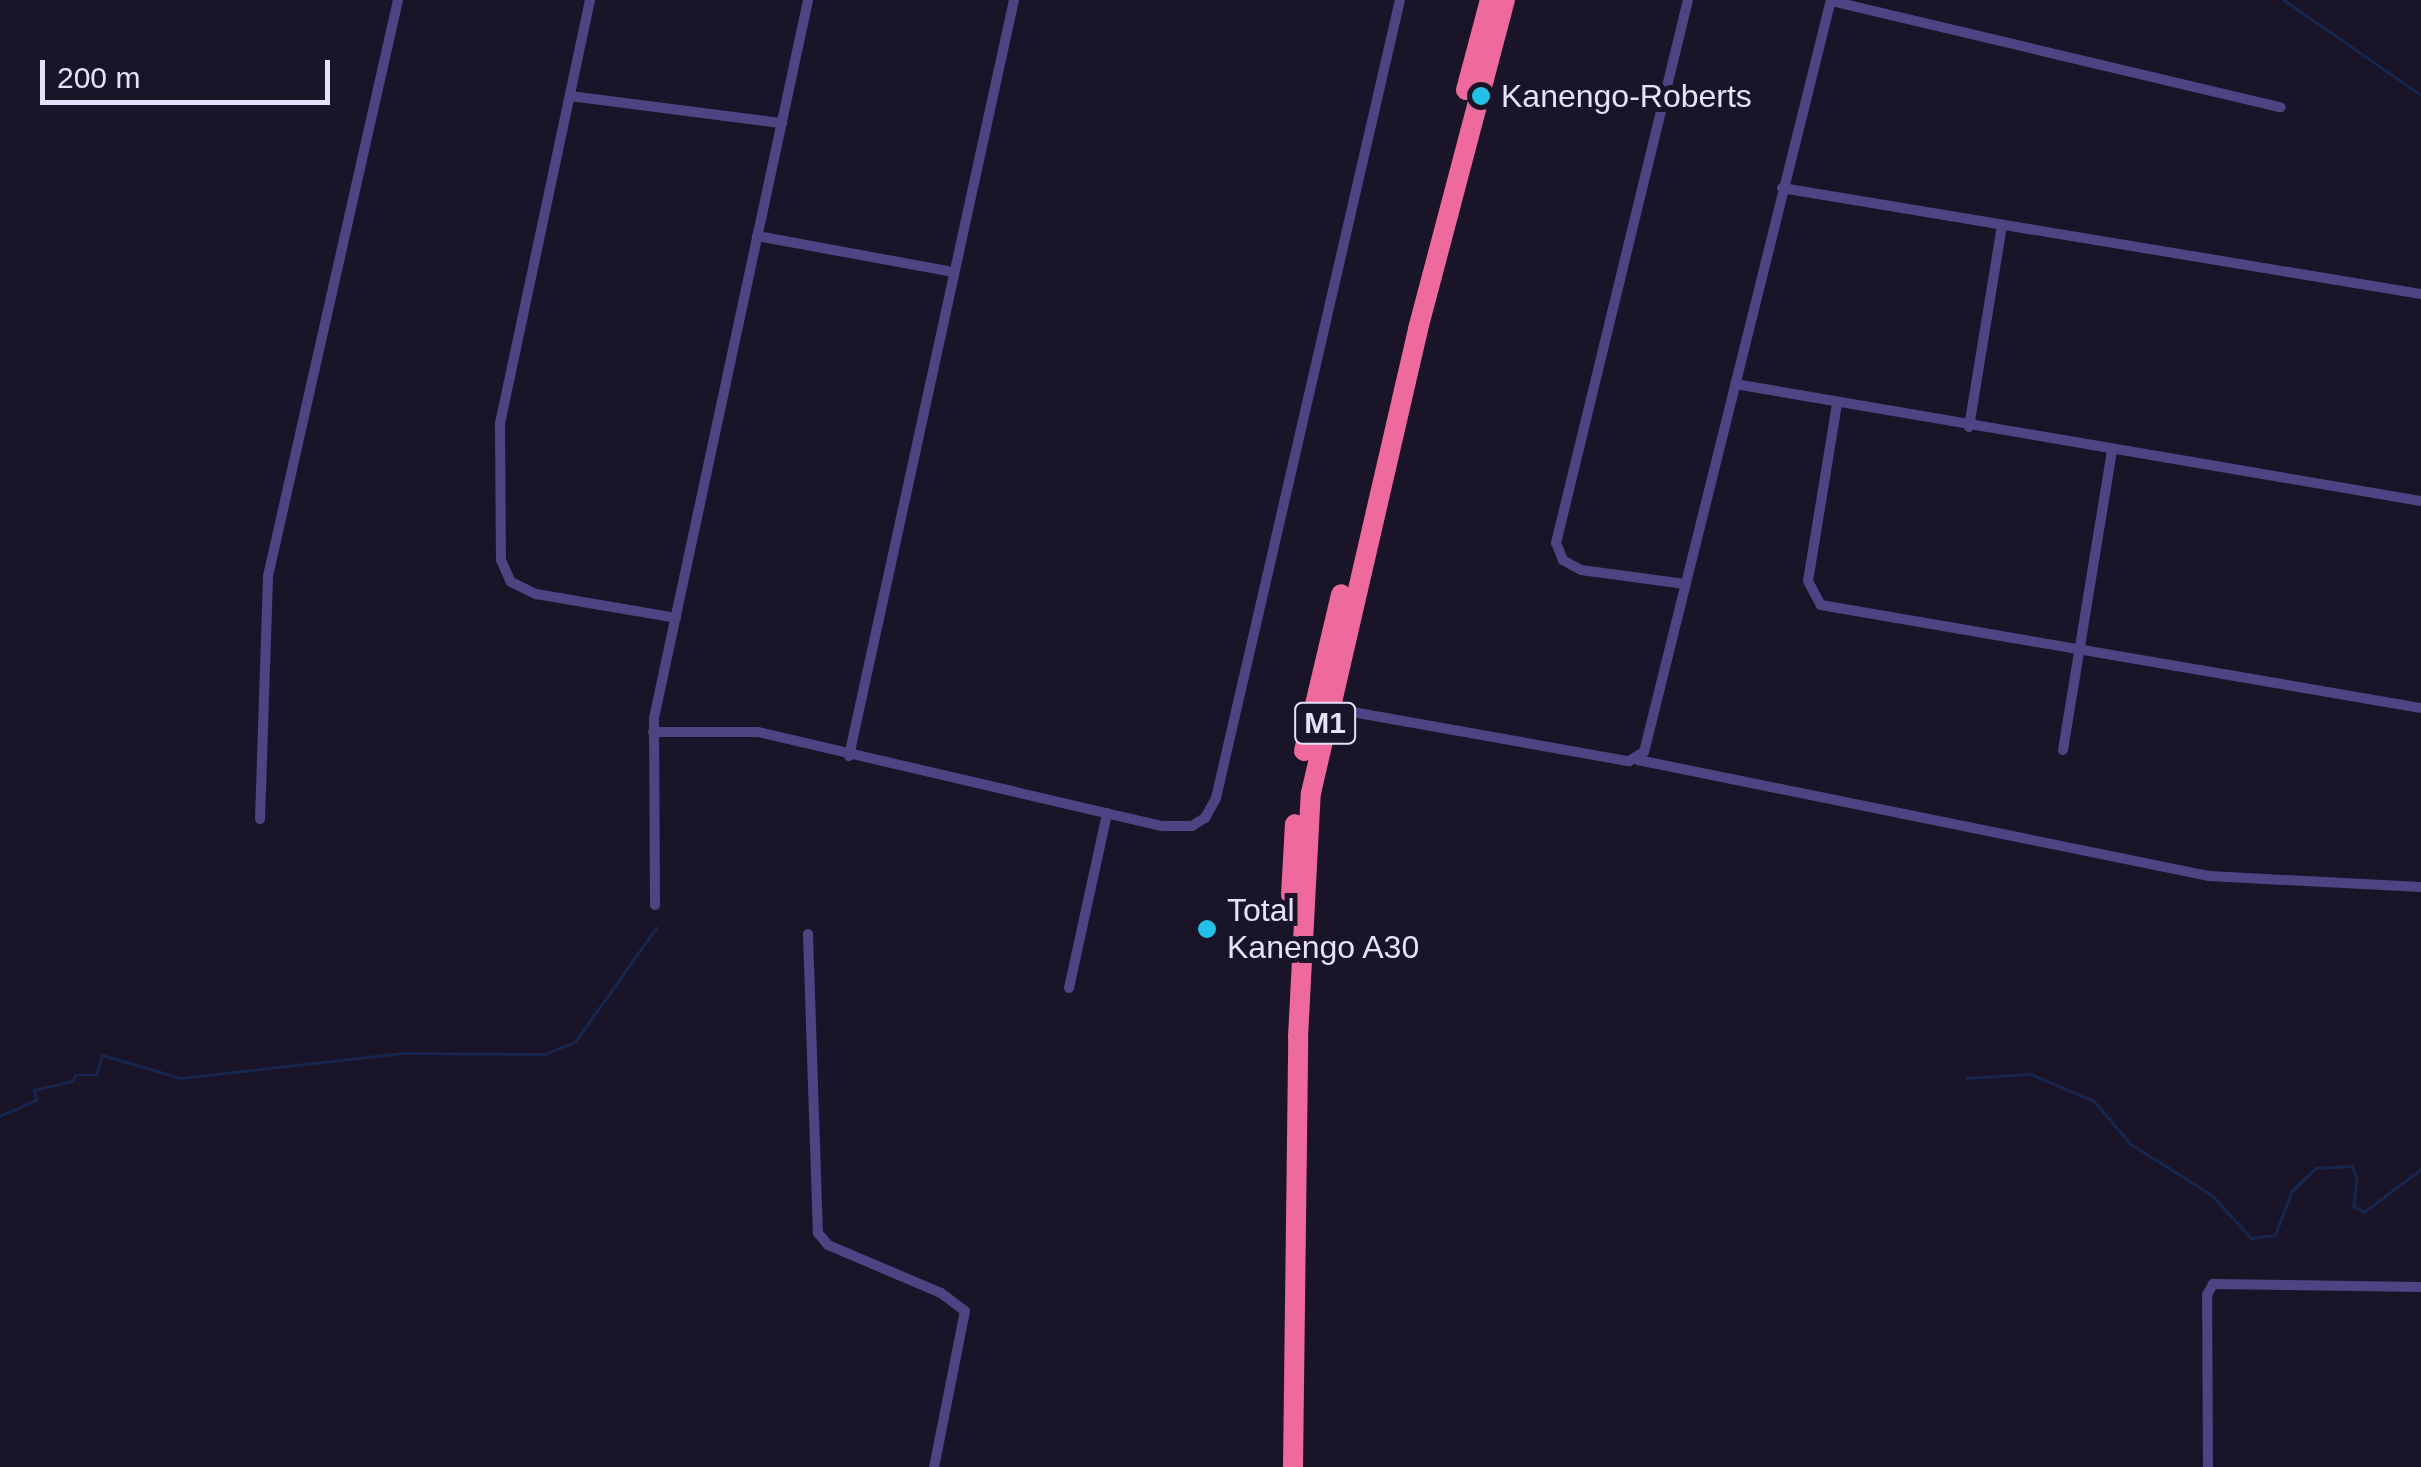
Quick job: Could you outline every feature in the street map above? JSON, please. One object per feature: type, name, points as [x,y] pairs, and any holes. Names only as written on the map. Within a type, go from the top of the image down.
[{"type":"highway","name":"M1","points":[[1281,1467],[1289,942],[1296,816],[1490,0]]},
{"type":"highway","name":"M1","points":[[1293,1467],[1304,910],[1321,706],[1505,0]]},
{"type":"street","points":[[260,819],[266,589],[398,0]]},
{"type":"street","points":[[590,0],[500,424],[503,567],[511,582],[536,594],[676,618]]},
{"type":"street","points":[[656,905],[653,732],[808,0]]},
{"type":"street","points":[[848,756],[1014,0]]},
{"type":"street","points":[[653,732],[758,732],[1108,814],[1178,828],[1200,823],[1216,798],[1400,0]]},
{"type":"street","points":[[1685,584],[1581,570],[1563,560],[1556,542],[1688,0]]},
{"type":"street","points":[[1638,760],[1831,0],[2280,108]]},
{"type":"street","points":[[570,96],[782,122]]},
{"type":"street","points":[[1782,188],[2421,294]]},
{"type":"street","points":[[1968,426],[2002,226]]},
{"type":"street","points":[[758,236],[954,272]]},
{"type":"street","points":[[1735,384],[2112,452],[2421,501]]},
{"type":"street","points":[[1837,404],[1808,581],[1814,599],[1831,610],[2421,708]]},
{"type":"street","points":[[2063,750],[2112,452]]},
{"type":"street","points":[[1321,706],[1638,760],[2210,876],[2421,887]]},
{"type":"street","points":[[1069,988],[1108,814]]},
{"type":"street","points":[[808,934],[818,1233],[828,1246],[941,1293],[965,1311],[934,1467]]},
{"type":"street","points":[[2208,1467],[2207,1296],[2214,1284],[2421,1287]]},
{"type":"waterway","points":[[2284,0],[2421,95]]},
{"type":"waterway","points":[[0,1116],[36,1100],[34,1090],[73,1081],[75,1075],[96,1075],[102,1055],[181,1078],[405,1053],[545,1054],[575,1042],[656,928]]},
{"type":"waterway","points":[[1966,1078],[2031,1074],[2094,1101],[2131,1144],[2212,1195],[2251,1238],[2275,1235],[2292,1191],[2316,1168],[2352,1166],[2357,1177],[2354,1206],[2364,1212],[2421,1169]]},
{"type":"place","name":"Kanengo-Roberts","points":[[1481,96]]},
{"type":"place","name":"Total Kanengo A30","points":[[1207,929]]}]
